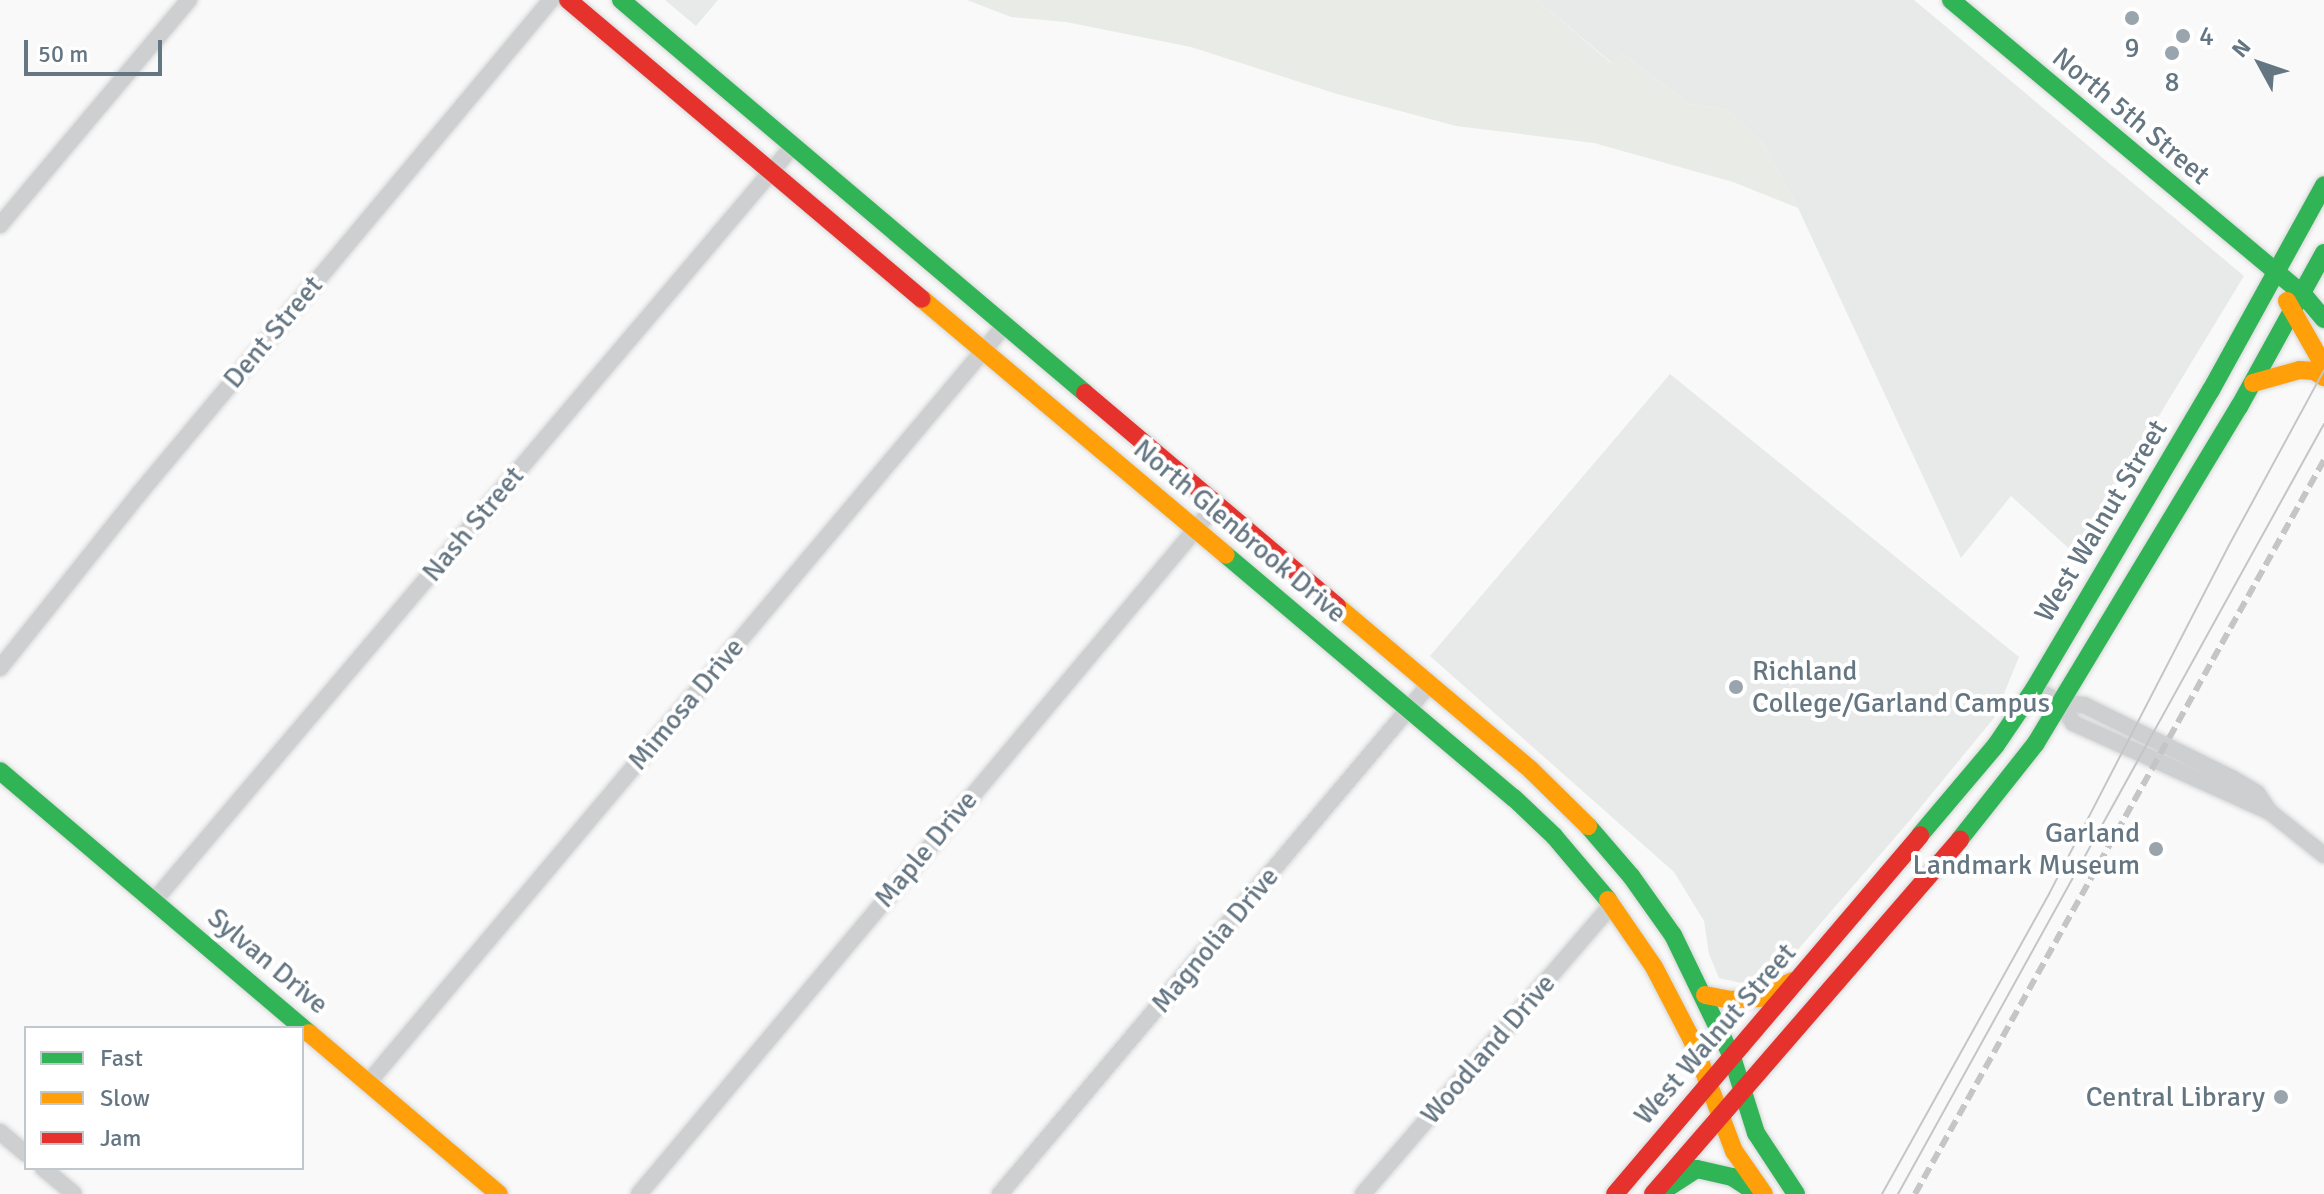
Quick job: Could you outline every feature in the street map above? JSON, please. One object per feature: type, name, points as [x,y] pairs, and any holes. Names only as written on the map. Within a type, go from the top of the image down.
[{"type":"main road","name":"North Glenbrook Drive","points":[[568,0],[1195,528],[1554,836],[1612,905],[1654,967],[1710,1083],[1734,1151],[1764,1194]]},
{"type":"main road","name":"North Glenbrook Drive","points":[[621,0],[1215,506],[1531,770],[1595,833],[1673,935],[1705,995],[1732,1057],[1756,1133],[1796,1194]]},
{"type":"main road","name":"North 5th Street","points":[[1951,0],[2275,274],[2302,293],[2324,319]]},
{"type":"main road","name":"West Walnut Street","points":[[1615,1194],[1974,774],[2034,689],[2324,185]]},
{"type":"main road","name":"West Walnut Street","points":[[1653,1194],[2023,762],[2253,383],[2324,253]]},
{"type":"main road","name":"North 5th Street","points":[[2275,274],[2291,313],[2324,366]]},
{"type":"main road","points":[[2253,383],[2300,370],[2314,371],[2324,377]]},
{"type":"main road","name":"Sylvan Drive","points":[[0,771],[301,1026]]},
{"type":"main road","points":[[1705,995],[1730,1000],[1759,998],[1804,974]]},
{"type":"main road","name":"Sylvan Drive","points":[[304,1029],[499,1194]]},
{"type":"main road","points":[[1663,1194],[1675,1181],[1697,1169],[1732,1177],[1758,1194]]},
{"type":"street","points":[[0,225],[189,0]]},
{"type":"street","name":"Dent Street","points":[[0,668],[138,495],[551,0]]},
{"type":"street","name":"Nash Street","points":[[154,901],[792,147]]},
{"type":"street","name":"Mimosa Drive","points":[[368,1083],[1004,326]]},
{"type":"street","name":"Maple Drive","points":[[639,1194],[1215,506]]},
{"type":"street","name":"Magnolia Drive","points":[[1000,1194],[1428,686]]},
{"type":"street","points":[[2034,689],[2061,703],[2084,705],[2232,778],[2257,793],[2270,812],[2324,855]]},
{"type":"street","name":"Woodland Drive","points":[[1363,1194],[1612,905]]},
{"type":"street","points":[[0,1132],[24,1152]]},
{"type":"street","points":[[45,1170],[74,1194]]},
{"type":"shaded area","points":[[665,0],[718,0],[696,26]]},
{"type":"shaded area","points":[[967,0],[1537,0],[1611,63],[1623,54],[1689,104],[1727,109],[1763,144],[1798,208],[1733,182],[1594,143],[1456,126],[1337,94],[1191,47],[1066,22],[1011,17]]},
{"type":"shaded area","points":[[1537,0],[1914,0],[2244,276],[2075,554],[2011,496],[1961,558],[1798,208],[1763,144],[1727,109],[1689,104],[1623,54],[1612,63]]},
{"type":"shaded area","name":"Richland College/Garland Campus","points":[[1670,374],[2019,657],[1994,718],[1911,819],[1795,953],[1768,977],[1741,983],[1719,978],[1709,954],[1704,921],[1674,872],[1430,656]]},
{"type":"tram line","points":[[1882,1194],[2049,894],[2228,547],[2324,370]]},
{"type":"tram line","points":[[1898,1194],[2324,424]]},
{"type":"railway","points":[[1915,1194],[2324,460]]},
{"type":"traffic: fast","points":[[621,0],[1085,393]]},
{"type":"traffic: fast","points":[[1951,0],[2302,293],[2324,319]]},
{"type":"traffic: fast","points":[[1920,835],[1996,745],[2034,689],[2211,390],[2324,185]]},
{"type":"traffic: fast","points":[[1960,839],[2036,743],[2239,407],[2324,253]]},
{"type":"traffic: fast","points":[[1226,555],[1514,798],[1554,836],[1608,900]]},
{"type":"traffic: fast","points":[[0,771],[301,1026]]},
{"type":"traffic: fast","points":[[1588,826],[1631,876],[1673,935],[1732,1057],[1756,1133],[1796,1194]]},
{"type":"traffic: fast","points":[[304,1029],[309,1033]]},
{"type":"traffic: fast","points":[[1669,1187],[1697,1169],[1732,1177],[1755,1192]]},
{"type":"traffic: slow","points":[[922,299],[1226,555]]},
{"type":"traffic: slow","points":[[2287,301],[2324,366]]},
{"type":"traffic: slow","points":[[2253,383],[2300,370],[2314,371],[2324,377]]},
{"type":"traffic: slow","points":[[1337,606],[1531,770],[1588,826]]},
{"type":"traffic: slow","points":[[1608,900],[1654,967],[1692,1040],[1734,1151],[1764,1194]]},
{"type":"traffic: slow","points":[[1705,995],[1730,1000],[1759,998],[1792,981]]},
{"type":"traffic: slow","points":[[309,1033],[499,1194]]},
{"type":"traffic: jam","points":[[568,0],[922,299]]},
{"type":"traffic: jam","points":[[1085,393],[1337,606]]},
{"type":"traffic: jam","points":[[1615,1194],[1920,835]]},
{"type":"traffic: jam","points":[[1653,1194],[1960,839]]},
{"type":"place","name":"9","points":[[2132,18]]},
{"type":"place","name":"4","points":[[2183,36]]},
{"type":"place","name":"8","points":[[2172,53]]},
{"type":"place","name":"Richland College/Garland Campus","points":[[1736,687]]},
{"type":"place","name":"Garland Landmark Museum","points":[[2156,849]]},
{"type":"place","name":"Central Library","points":[[2281,1097]]}]
